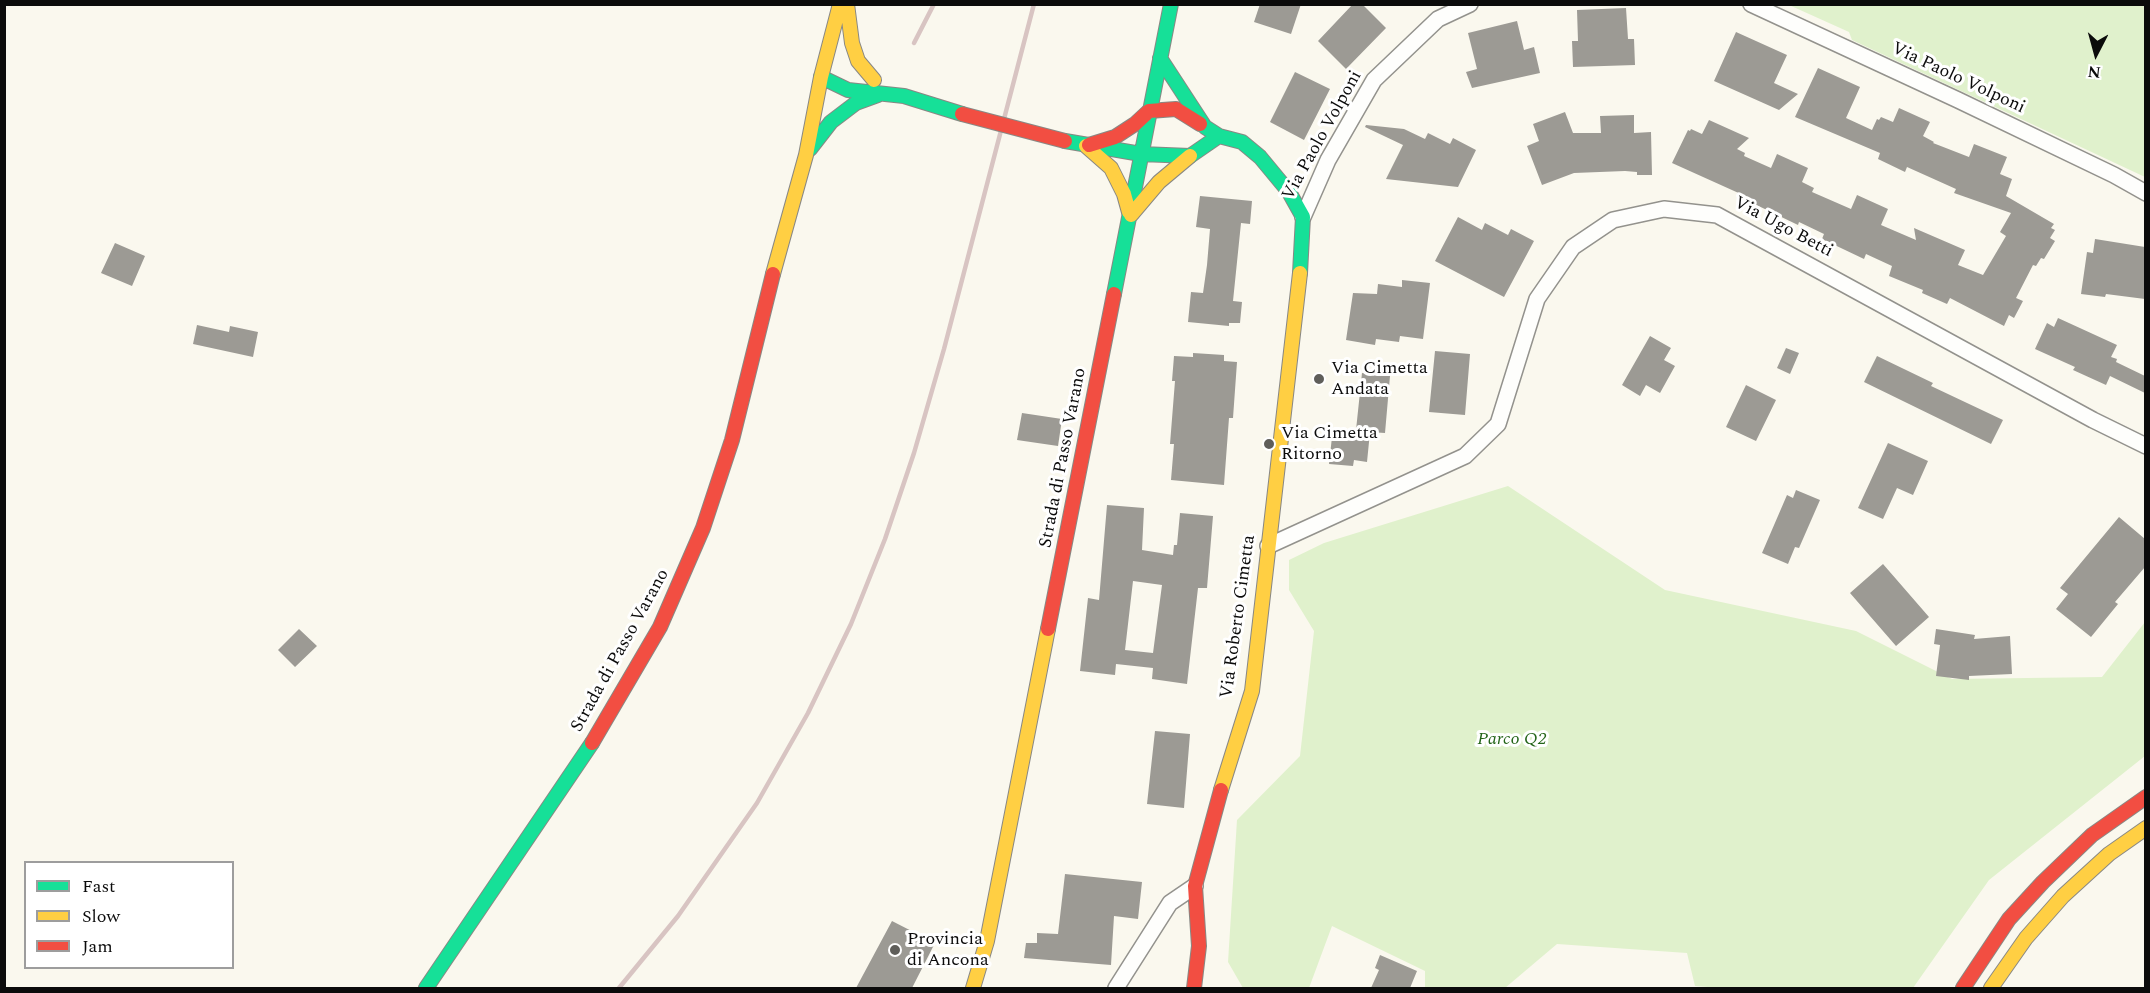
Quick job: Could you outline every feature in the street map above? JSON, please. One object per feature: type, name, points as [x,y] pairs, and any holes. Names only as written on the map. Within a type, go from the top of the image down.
[{"type":"main road","name":"Strada di Passo Varano","points":[[426,988],[592,742],[654,637],[682,580],[707,517],[732,440],[774,268],[807,154],[821,77],[840,4]]},
{"type":"main road","name":"Strada di Passo Varano","points":[[847,4],[852,43],[858,61],[874,80]]},
{"type":"main road","name":"Strada di Passo Varano","points":[[973,988],[990,930],[1171,4]]},
{"type":"main road","points":[[1160,58],[1204,127]]},
{"type":"main road","name":"Strada di Passo Varano","points":[[821,77],[849,74],[874,80],[904,96]]},
{"type":"main road","name":"Strada di Passo Varano","points":[[821,77],[849,90],[904,96],[962,114],[1086,146],[1141,154],[1190,156]]},
{"type":"main road","name":"Strada di Passo Varano","points":[[807,154],[831,122],[856,103],[884,93]]},
{"type":"main road","points":[[1086,146],[1115,137],[1135,124],[1149,111],[1176,109],[1219,136]]},
{"type":"main road","name":"Strada di Passo Varano","points":[[1130,216],[1159,182],[1219,136]]},
{"type":"main road","name":"Via Paolo Volponi","points":[[1219,136],[1242,142],[1260,156],[1289,192],[1303,217]]},
{"type":"main road","name":"Strada di Passo Varano","points":[[1086,146],[1111,168],[1124,194],[1130,216]]},
{"type":"main road","name":"Via Roberto Cimetta","points":[[1194,988],[1199,946],[1195,886],[1207,837],[1252,691],[1299,294],[1303,217]]},
{"type":"main road","points":[[1963,988],[2009,919],[2043,882],[2092,835],[2145,797]]},
{"type":"main road","points":[[1991,988],[2026,938],[2063,896],[2109,854],[2145,828]]},
{"type":"street","name":"Via Paolo Volponi","points":[[1303,217],[1328,160],[1374,81],[1438,18],[1470,4]]},
{"type":"street","name":"Via Paolo Volponi","points":[[1751,4],[1958,100],[2115,176],[2145,193]]},
{"type":"street","name":"Via Ugo Betti","points":[[1268,546],[1465,456],[1498,424],[1537,299],[1573,247],[1613,220],[1664,209],[1717,215],[2093,420],[2145,446]]},
{"type":"street","points":[[1116,988],[1170,903],[1195,886]]},
{"type":"green space","points":[[1789,5],[2145,5],[2145,177],[1852,40],[1849,32]]},
{"type":"green space","name":"Parco Q2","points":[[1508,486],[1665,590],[1856,631],[1952,679],[2102,677],[2145,622],[2145,756],[1989,880],[1913,988],[1695,986],[1687,953],[1557,944],[1505,988],[1425,988],[1425,971],[1332,926],[1309,988],[1243,988],[1228,962],[1237,820],[1300,756],[1314,631],[1289,590],[1289,560],[1324,543]]},
{"type":"building","points":[[1260,4],[1301,4],[1291,34],[1254,22]]},
{"type":"building","points":[[1353,4],[1362,4],[1386,28],[1346,69],[1318,41]]},
{"type":"building","points":[[1626,8],[1628,39],[1634,39],[1635,65],[1573,67],[1572,41],[1578,41],[1577,10]]},
{"type":"building","points":[[1517,21],[1524,50],[1534,47],[1540,73],[1472,88],[1466,72],[1477,69],[1468,33]]},
{"type":"building","points":[[1736,32],[1787,55],[1774,83],[1798,94],[1779,110],[1714,81]]},
{"type":"building","points":[[1818,68],[1860,87],[1846,118],[1872,130],[1877,119],[1881,117],[1893,122],[1899,108],[1930,122],[1923,136],[1933,143],[1969,157],[1974,144],[2007,157],[2000,174],[2012,179],[2006,196],[2054,224],[2051,228],[2055,230],[2050,238],[2055,241],[2044,259],[2041,258],[2036,266],[2033,265],[2016,298],[2023,301],[2014,318],[2009,315],[2004,326],[1950,298],[1947,304],[1922,293],[1923,290],[1889,276],[1892,266],[1866,254],[1864,259],[1822,239],[1824,234],[1799,222],[1798,225],[1742,198],[1743,195],[1672,163],[1688,130],[1702,134],[1709,120],[1749,138],[1737,149],[1745,153],[1744,156],[1771,168],[1777,154],[1808,168],[1802,182],[1814,188],[1812,192],[1851,209],[1857,195],[1888,209],[1881,225],[1916,240],[1914,228],[1965,250],[1958,265],[1983,275],[2006,236],[2000,232],[2011,213],[1954,193],[1956,189],[1907,167],[1905,172],[1878,159],[1880,153],[1795,117]]},
{"type":"building","points":[[1295,72],[1330,89],[1304,140],[1270,122]]},
{"type":"building","points":[[1565,112],[1573,133],[1601,133],[1600,116],[1634,115],[1634,133],[1651,132],[1652,175],[1637,175],[1637,172],[1625,171],[1574,173],[1542,185],[1527,146],[1539,141],[1533,124]]},
{"type":"building","points":[[1366,125],[1404,129],[1425,139],[1428,133],[1450,144],[1453,138],[1476,150],[1458,187],[1386,179],[1403,145],[1365,127]]},
{"type":"building","points":[[1200,196],[1252,201],[1250,224],[1241,223],[1233,301],[1242,302],[1240,323],[1229,323],[1229,326],[1188,322],[1191,292],[1203,293],[1207,265],[1210,229],[1196,227]]},
{"type":"building","points":[[1458,217],[1482,230],[1485,223],[1508,235],[1511,229],[1534,241],[1504,297],[1435,261]]},
{"type":"building","points":[[2095,239],[2145,247],[2145,299],[2106,294],[2105,297],[2081,294],[2087,252],[2093,253]]},
{"type":"building","points":[[115,243],[145,256],[132,286],[101,273]]},
{"type":"building","points":[[1402,280],[1430,283],[1423,339],[1400,336],[1399,342],[1376,339],[1375,345],[1346,340],[1353,293],[1377,294],[1378,284],[1402,287]]},
{"type":"building","points":[[2058,318],[2117,345],[2111,357],[2117,359],[2116,362],[2145,376],[2145,393],[2110,376],[2106,385],[2073,370],[2075,367],[2035,349],[2047,323],[2054,327]]},
{"type":"building","points":[[197,325],[229,332],[230,326],[258,332],[253,357],[193,344]]},
{"type":"building","points":[[1650,336],[1671,348],[1664,360],[1675,366],[1660,393],[1646,385],[1640,396],[1622,385]]},
{"type":"building","points":[[1786,348],[1799,353],[1790,374],[1777,368]]},
{"type":"building","points":[[1435,351],[1470,354],[1465,415],[1429,412]]},
{"type":"building","points":[[1193,353],[1224,355],[1224,361],[1237,362],[1233,418],[1229,418],[1224,485],[1171,480],[1174,444],[1170,444],[1175,381],[1172,381],[1174,356],[1193,357]]},
{"type":"building","points":[[1877,356],[1933,383],[1931,386],[2003,420],[1991,444],[1864,382]]},
{"type":"building","points":[[1362,373],[1390,376],[1385,433],[1370,432],[1367,462],[1354,460],[1353,466],[1329,464],[1333,428],[1356,430]]},
{"type":"building","points":[[1746,385],[1776,400],[1756,441],[1726,427]]},
{"type":"building","points":[[1022,413],[1062,419],[1058,446],[1017,440]]},
{"type":"building","points":[[1888,443],[1928,461],[1913,495],[1897,488],[1883,519],[1858,508]]},
{"type":"building","points":[[1796,490],[1820,500],[1799,548],[1795,547],[1788,564],[1762,553],[1787,495],[1793,498]]},
{"type":"building","points":[[1107,505],[1144,508],[1142,550],[1173,555],[1174,545],[1177,545],[1180,513],[1213,516],[1207,588],[1198,588],[1187,684],[1152,679],[1153,668],[1116,664],[1115,675],[1080,671],[1088,598],[1099,600]],"holes":[[[1133,581],[1162,585],[1153,653],[1125,650]]]},
{"type":"building","points":[[2119,517],[2145,539],[2145,567],[2115,602],[2118,604],[2091,637],[2056,609],[2068,594],[2060,588]]},
{"type":"building","points":[[1883,564],[1929,617],[1896,646],[1850,593]]},
{"type":"building","points":[[299,629],[317,646],[295,667],[278,650]]},
{"type":"building","points":[[1936,629],[1975,635],[1974,639],[2010,636],[2012,674],[1969,676],[1969,680],[1936,676],[1940,645],[1934,644]]},
{"type":"building","points":[[1155,731],[1190,734],[1184,808],[1147,804]]},
{"type":"building","points":[[1065,874],[1142,882],[1138,919],[1114,916],[1111,965],[1024,958],[1026,943],[1037,943],[1037,933],[1058,934]]},
{"type":"building","points":[[892,921],[935,943],[912,988],[856,988]]},
{"type":"building","points":[[1380,955],[1417,971],[1410,988],[1371,988],[1379,970],[1375,968]]},
{"type":"railway","points":[[914,43],[934,4]]},
{"type":"railway","points":[[619,988],[678,916],[757,803],[808,713],[851,624],[885,539],[914,453],[944,349],[1034,4]]},
{"type":"traffic: fast","points":[[1114,294],[1171,4]]},
{"type":"traffic: fast","points":[[1160,58],[1205,127],[1219,136],[1242,142],[1260,157],[1289,192],[1303,217],[1300,273]]},
{"type":"traffic: fast","points":[[821,77],[848,90],[904,96],[962,114]]},
{"type":"traffic: fast","points":[[810,149],[831,122],[856,103],[878,95]]},
{"type":"traffic: fast","points":[[1065,141],[1141,154],[1190,156],[1219,136]]},
{"type":"traffic: fast","points":[[426,988],[592,743]]},
{"type":"traffic: slow","points":[[773,274],[806,155],[821,77],[840,4]]},
{"type":"traffic: slow","points":[[847,4],[852,43],[858,61],[874,80]]},
{"type":"traffic: slow","points":[[1086,146],[1111,168],[1124,194],[1129,212]]},
{"type":"traffic: slow","points":[[1131,215],[1159,182],[1190,156]]},
{"type":"traffic: slow","points":[[1221,790],[1252,691],[1300,273]]},
{"type":"traffic: slow","points":[[973,988],[987,941],[1048,629]]},
{"type":"traffic: slow","points":[[1991,988],[2026,938],[2063,896],[2109,854],[2146,828]]},
{"type":"traffic: jam","points":[[1089,145],[1115,137],[1135,124],[1149,111],[1176,109],[1200,124]]},
{"type":"traffic: jam","points":[[962,114],[1065,141]]},
{"type":"traffic: jam","points":[[592,743],[660,627],[703,528],[732,440],[773,274]]},
{"type":"traffic: jam","points":[[1048,629],[1114,294]]},
{"type":"traffic: jam","points":[[1194,988],[1199,946],[1195,886],[1221,790]]},
{"type":"traffic: jam","points":[[1963,988],[2009,919],[2043,882],[2092,835],[2146,797]]},
{"type":"place","name":"Via Cimetta Andata","points":[[1319,379]]},
{"type":"place","name":"Via Cimetta Ritorno","points":[[1269,444]]},
{"type":"place","name":"Provincia di Ancona","points":[[895,950]]}]
